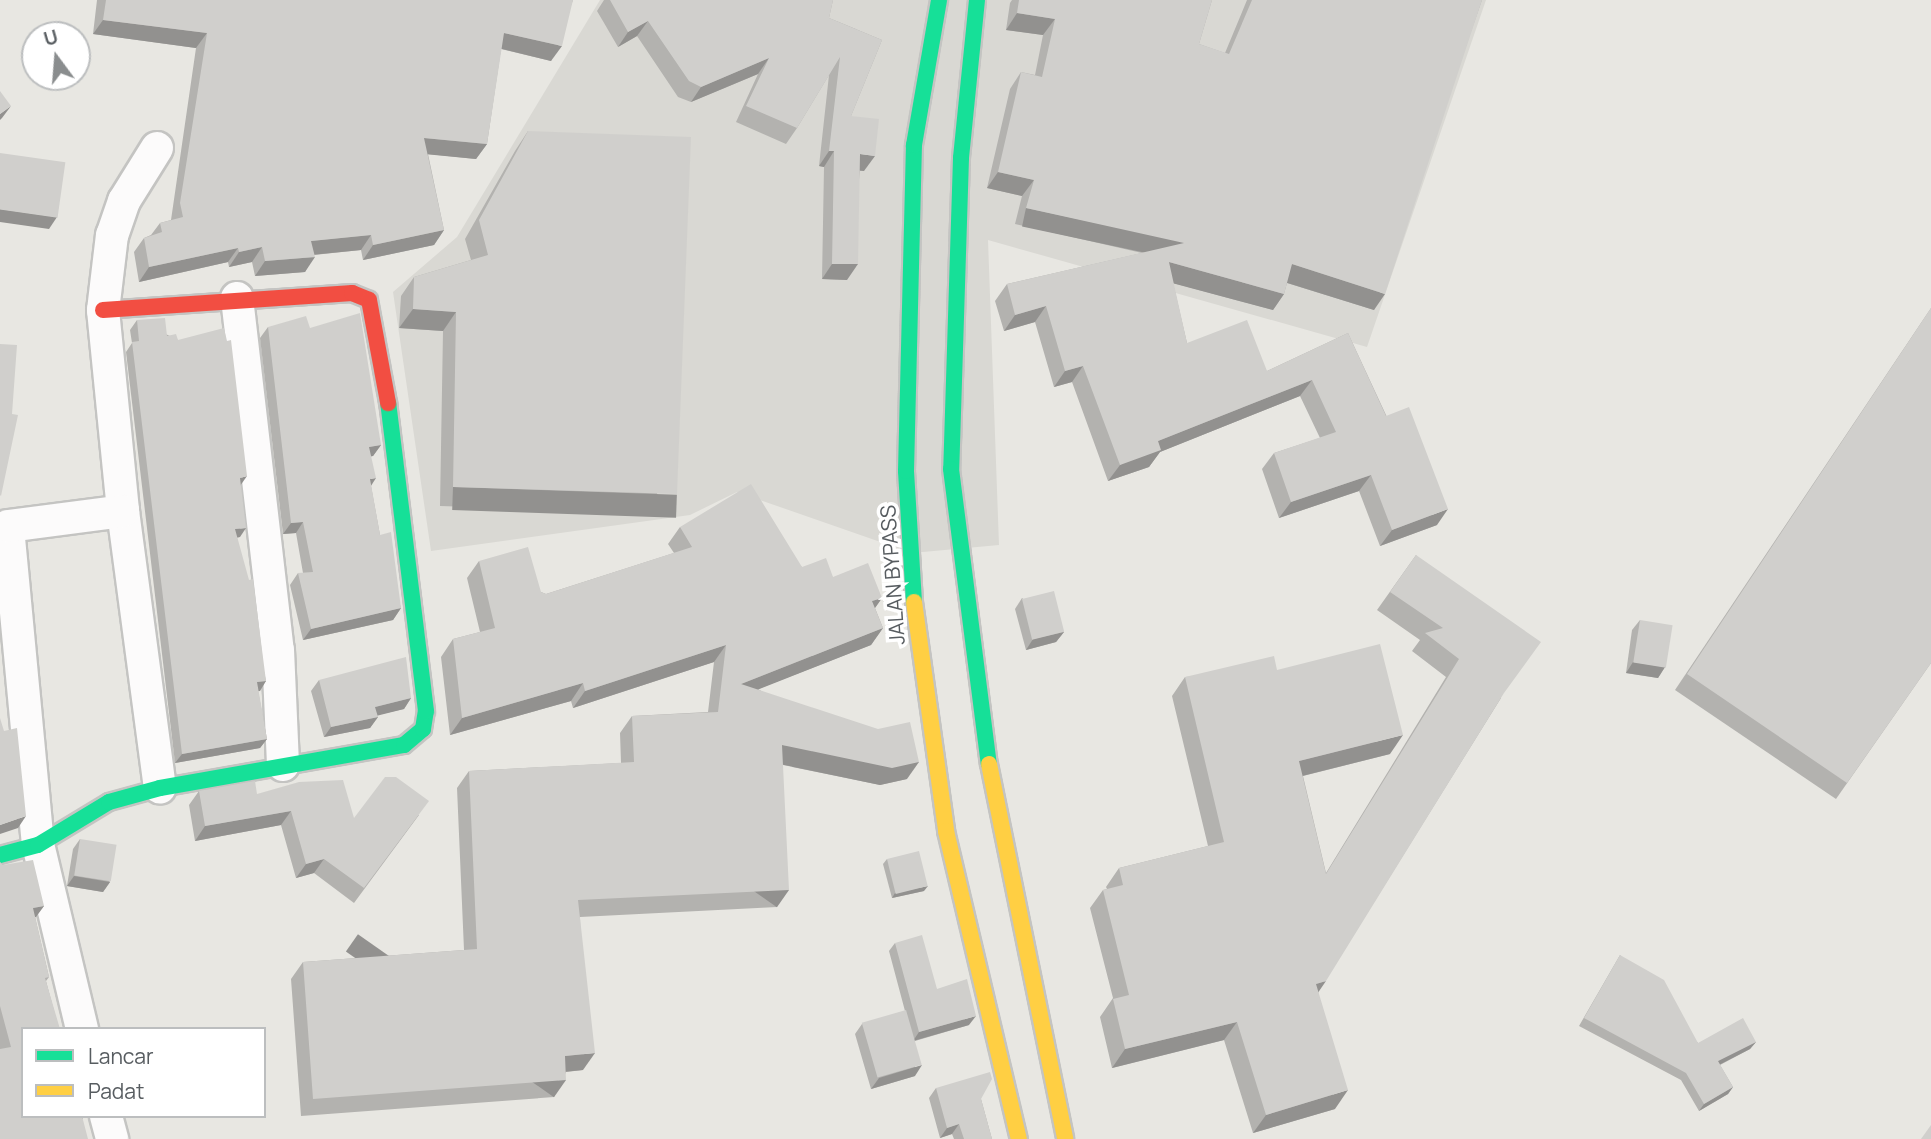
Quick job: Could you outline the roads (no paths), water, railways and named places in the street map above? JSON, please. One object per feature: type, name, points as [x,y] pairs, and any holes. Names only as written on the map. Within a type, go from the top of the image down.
[{"type":"main road","name":"JALAN BYPASS","points":[[939,0],[914,145],[906,471],[916,641],[946,831],[1019,1139]]},
{"type":"main road","points":[[977,0],[961,158],[951,469],[981,727],[1065,1139]]},
{"type":"main road","points":[[0,855],[38,845],[109,802],[160,788],[404,746],[423,729],[426,711],[385,375],[369,300],[352,293],[237,298],[103,310]]},
{"type":"street","points":[[157,148],[124,201],[112,234],[103,310],[123,512],[160,788]]},
{"type":"street","points":[[237,298],[278,650],[283,765]]},
{"type":"street","points":[[82,1027],[38,845],[4,526],[62,515],[123,512]]},
{"type":"street","points":[[107,1118],[112,1139]]}]
